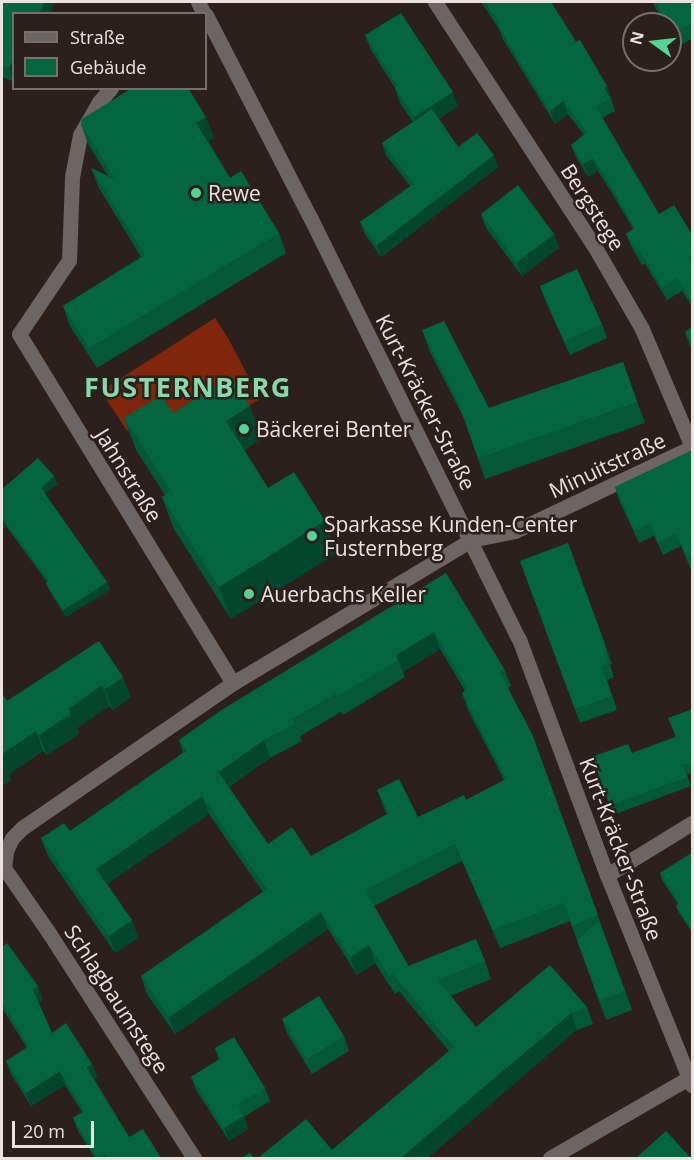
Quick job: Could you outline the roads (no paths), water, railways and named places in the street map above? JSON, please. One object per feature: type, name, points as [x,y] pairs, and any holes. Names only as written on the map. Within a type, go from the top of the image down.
[{"type":"street","name":"Bergstege","points":[[435,2],[593,244],[642,329],[692,447]]},
{"type":"street","name":"Kurt-Kräcker-Straße","points":[[207,20],[262,122],[519,639],[607,875],[691,1080]]},
{"type":"street","name":"Jahnstraße","points":[[109,90],[99,102],[80,135],[72,177],[69,260],[19,334],[233,683]]},
{"type":"street","name":"Minuitstraße","points":[[471,540],[515,531],[692,447]]},
{"type":"street","points":[[3,866],[9,844],[22,828],[233,683],[471,540]]},
{"type":"street","points":[[607,875],[693,823]]},
{"type":"street","name":"Schlagbaumstege","points":[[3,866],[194,1158]]},
{"type":"street","points":[[550,1158],[691,1080]]},
{"type":"place","name":"Rewe","points":[[196,193]]},
{"type":"place","name":"Bäckerei Benter","points":[[244,429]]},
{"type":"place","name":"Sparkasse Kunden-Center Fusternberg","points":[[312,536]]},
{"type":"place","name":"Auerbachs Keller","points":[[249,594]]},
{"type":"district","name":"FUSTERNBERG","points":[[188,387]]}]
